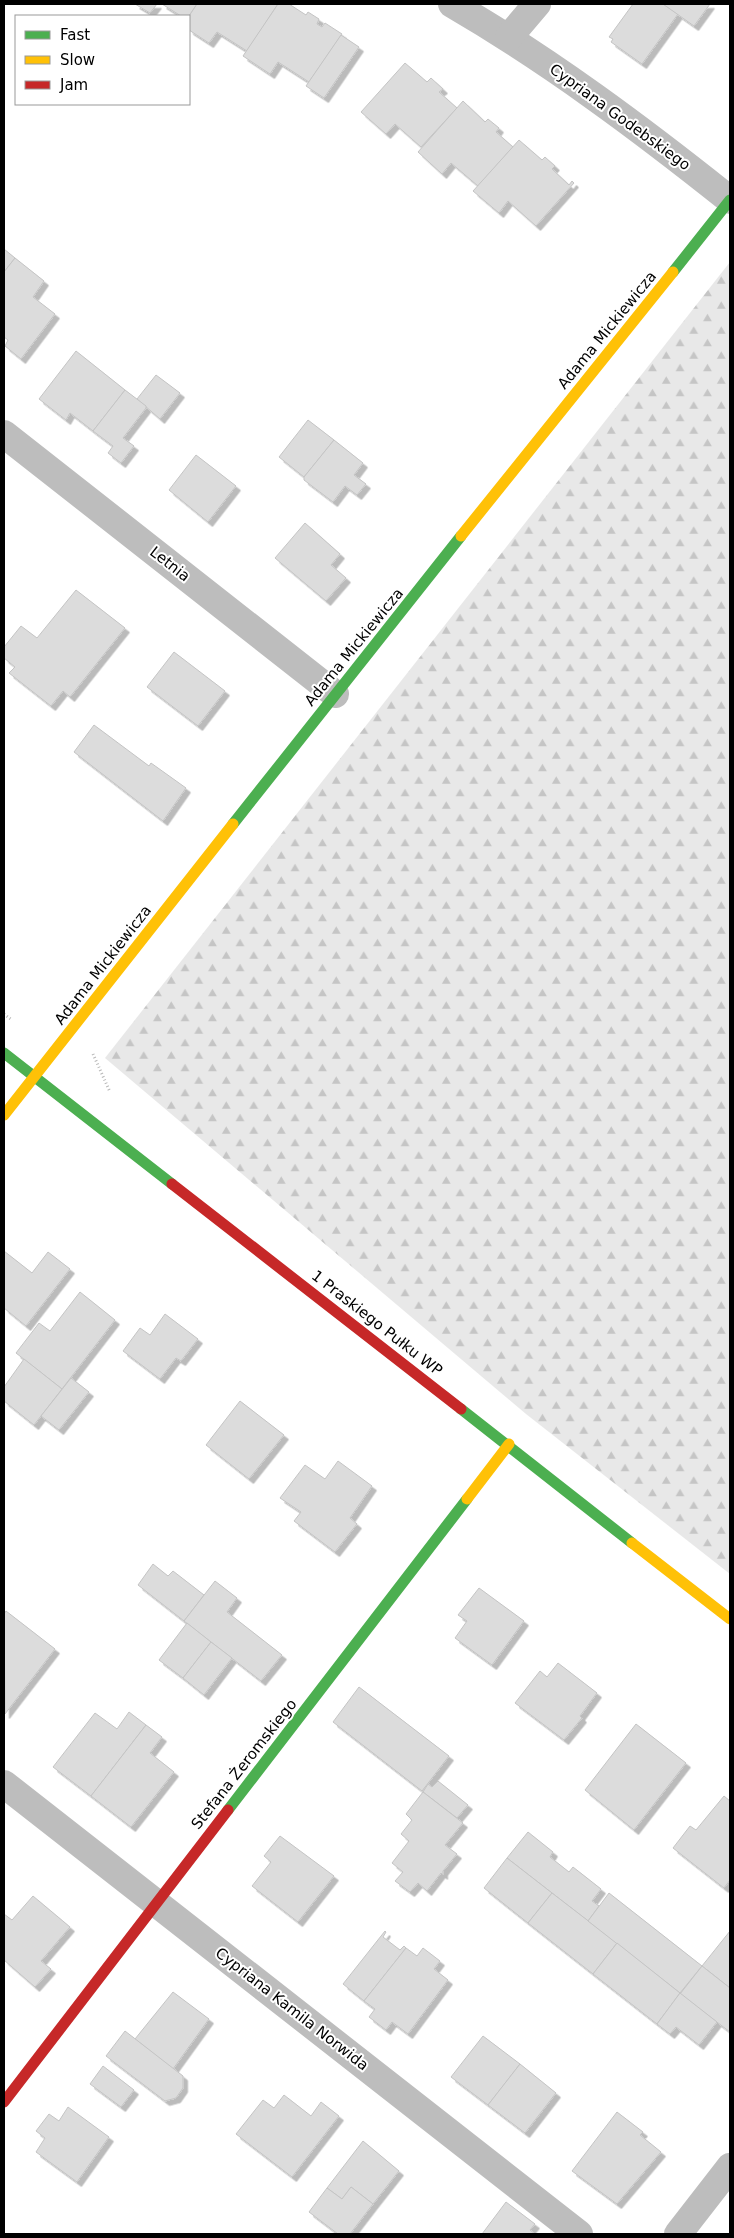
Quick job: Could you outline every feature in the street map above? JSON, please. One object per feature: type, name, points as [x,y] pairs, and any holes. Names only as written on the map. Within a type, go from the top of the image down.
[{"type":"street","name":"Cypriana Godebskiego","points":[[452,4],[509,37],[633,123],[730,200]]},
{"type":"street","points":[[509,37],[537,4]]},
{"type":"street","name":"Adama Mickiewicza","points":[[4,1115],[336,694],[730,200]]},
{"type":"street","name":"Letnia","points":[[4,434],[336,694]]},
{"type":"street","name":"1 Praskiego Pułku WP","points":[[4,1052],[509,1444],[730,1619]]},
{"type":"street","name":"Stefana Żeromskiego","points":[[4,2102],[509,1444]]},
{"type":"street","name":"Cypriana Kamila Norwida","points":[[4,1784],[579,2234]]},
{"type":"street","points":[[678,2234],[730,2167]]},
{"type":"green space","points":[[730,262],[730,1574],[526,1414],[105,1058]]},
{"type":"building","points":[[135,4],[157,4],[150,13]]},
{"type":"building","points":[[162,4],[197,4],[190,15],[179,15]]},
{"type":"building","points":[[197,4],[278,4],[247,51],[217,32],[209,43],[190,31],[190,15]]},
{"type":"building","points":[[278,4],[289,4],[306,15],[308,12],[319,19],[317,24],[322,27],[325,23],[342,34],[309,82],[278,62],[270,74],[243,56]]},
{"type":"building","points":[[633,4],[663,4],[678,14],[642,64],[611,42],[613,39],[609,37]]},
{"type":"building","points":[[663,4],[710,4],[694,26]]},
{"type":"building","points":[[341,35],[359,47],[324,98],[306,86]]},
{"type":"building","points":[[405,63],[427,82],[431,78],[443,89],[439,92],[457,108],[421,147],[395,124],[386,134],[361,112]]},
{"type":"building","points":[[463,101],[485,122],[488,119],[499,128],[496,132],[513,147],[478,186],[451,163],[442,174],[418,152]]},
{"type":"building","points":[[519,140],[542,160],[545,157],[555,166],[552,169],[569,185],[572,181],[574,183],[536,226],[508,201],[499,213],[473,191]]},
{"type":"building","points":[[4,249],[15,258],[4,272]]},
{"type":"building","points":[[15,258],[44,281],[33,297],[55,314],[21,359],[5,346],[8,340],[4,337],[4,272]]},
{"type":"building","points":[[76,351],[125,390],[93,431],[70,413],[66,420],[39,399]]},
{"type":"building","points":[[156,375],[180,393],[160,419],[137,399]]},
{"type":"building","points":[[125,390],[146,406],[146,408],[123,438],[134,446],[121,463],[108,453],[113,446],[93,431]]},
{"type":"building","points":[[308,420],[334,440],[304,477],[279,457]]},
{"type":"building","points":[[334,440],[363,463],[354,475],[366,484],[357,495],[345,486],[333,502],[304,480],[304,477]]},
{"type":"building","points":[[196,455],[236,486],[208,522],[169,490]]},
{"type":"building","points":[[305,523],[340,554],[331,565],[346,578],[326,601],[275,558]]},
{"type":"building","points":[[76,590],[125,628],[70,697],[63,691],[51,706],[9,673],[15,667],[4,658],[4,647],[21,626],[37,638]]},
{"type":"building","points":[[174,652],[225,691],[198,726],[147,687]]},
{"type":"building","points":[[94,725],[149,766],[151,763],[186,788],[163,821],[74,752]]},
{"type":"building","points":[[4,1251],[32,1273],[48,1252],[70,1269],[26,1326],[4,1308]]},
{"type":"building","points":[[80,1292],[115,1320],[62,1389],[16,1353],[39,1323],[50,1331]]},
{"type":"building","points":[[165,1314],[198,1339],[181,1361],[176,1358],[160,1379],[123,1351],[140,1328],[150,1335]]},
{"type":"building","points":[[24,1359],[62,1389],[34,1425],[4,1401],[4,1387]]},
{"type":"building","points":[[71,1378],[89,1392],[59,1430],[41,1416]]},
{"type":"building","points":[[240,1401],[284,1435],[249,1479],[206,1445]]},
{"type":"building","points":[[338,1461],[372,1486],[350,1518],[357,1524],[335,1552],[294,1521],[301,1512],[280,1498],[305,1465],[325,1479]]},
{"type":"building","points":[[153,1564],[168,1576],[173,1571],[204,1595],[184,1621],[138,1585]]},
{"type":"building","points":[[215,1581],[237,1598],[227,1612],[282,1655],[261,1681],[184,1621]]},
{"type":"building","points":[[479,1588],[524,1621],[492,1665],[455,1638],[467,1621],[458,1615]]},
{"type":"building","points":[[6,1611],[55,1649],[5,1714],[4,1614]]},
{"type":"building","points":[[187,1623],[211,1642],[183,1678],[159,1660]]},
{"type":"building","points":[[211,1642],[232,1658],[204,1695],[183,1678]]},
{"type":"building","points":[[558,1663],[597,1693],[580,1716],[582,1718],[564,1740],[515,1703],[540,1671],[547,1677]]},
{"type":"building","points":[[359,1687],[449,1756],[422,1791],[333,1722]]},
{"type":"building","points":[[129,1712],[146,1725],[91,1796],[53,1767],[95,1713],[117,1729]]},
{"type":"building","points":[[636,1724],[686,1763],[634,1830],[585,1790]]},
{"type":"building","points":[[146,1725],[162,1737],[150,1753],[174,1772],[131,1827],[91,1796]]},
{"type":"building","points":[[438,1781],[468,1805],[457,1818],[423,1792],[428,1784],[432,1787]]},
{"type":"building","points":[[423,1792],[463,1823],[445,1845],[457,1854],[443,1871],[443,1875],[441,1873],[427,1891],[418,1883],[410,1892],[395,1881],[403,1872],[392,1863],[409,1841],[401,1834],[412,1820],[406,1814]]},
{"type":"building","points":[[724,1796],[730,1801],[730,1880],[724,1888],[673,1848],[690,1826],[696,1830]]},
{"type":"building","points":[[528,1832],[553,1852],[550,1857],[569,1872],[573,1867],[601,1889],[592,1901],[599,1906],[588,1921],[507,1858]]},
{"type":"building","points":[[280,1836],[334,1876],[298,1922],[252,1886],[271,1862],[264,1856]]},
{"type":"building","points":[[507,1858],[552,1893],[528,1923],[484,1888]]},
{"type":"building","points":[[552,1893],[617,1943],[593,1974],[528,1923]]},
{"type":"building","points":[[609,1893],[702,1966],[680,1993],[588,1921]]},
{"type":"building","points":[[33,1896],[70,1927],[41,1961],[51,1969],[35,1987],[4,1960],[4,1914],[12,1920]]},
{"type":"building","points":[[385,1931],[383,1937],[400,1950],[404,1946],[406,1948],[364,2001],[343,1984]]},
{"type":"building","points":[[730,1931],[730,1988],[702,1966]]},
{"type":"building","points":[[617,1943],[680,1993],[657,2024],[593,1974]]},
{"type":"building","points":[[406,1948],[417,1956],[423,1948],[440,1961],[434,1969],[448,1980],[408,2034],[392,2022],[386,2030],[369,2017],[375,2009],[364,2001]]},
{"type":"building","points":[[702,1966],[730,1988],[730,2032],[680,1994]]},
{"type":"building","points":[[173,1992],[209,2019],[173,2069],[135,2039]]},
{"type":"building","points":[[680,1993],[717,2022],[699,2045],[676,2027],[670,2034],[657,2024]]},
{"type":"building","points":[[125,2031],[183,2076],[183,2088],[176,2098],[165,2101],[106,2056]]},
{"type":"building","points":[[483,2036],[520,2064],[488,2105],[451,2077]]},
{"type":"building","points":[[520,2064],[556,2093],[525,2133],[488,2105]]},
{"type":"building","points":[[103,2066],[134,2090],[121,2107],[90,2084]]},
{"type":"building","points":[[284,2095],[311,2116],[321,2102],[339,2116],[292,2177],[236,2134],[263,2100],[274,2108]]},
{"type":"building","points":[[68,2107],[109,2137],[77,2182],[36,2152],[45,2138],[36,2131],[49,2114],[59,2121]]},
{"type":"building","points":[[617,2112],[643,2132],[640,2135],[661,2152],[617,2204],[572,2171]]},
{"type":"building","points":[[363,2141],[399,2171],[373,2204],[351,2187],[342,2199],[327,2188]]},
{"type":"building","points":[[351,2187],[373,2204],[350,2234],[338,2234],[309,2212],[327,2188],[342,2199]]},
{"type":"building","points":[[506,2202],[535,2224],[530,2230],[535,2234],[482,2234]]},
{"type":"traffic: fast","points":[[673,272],[730,200]]},
{"type":"traffic: fast","points":[[233,824],[461,536]]},
{"type":"traffic: fast","points":[[4,1053],[172,1184]]},
{"type":"traffic: fast","points":[[461,1409],[632,1543]]},
{"type":"traffic: fast","points":[[228,1810],[467,1499]]},
{"type":"traffic: slow","points":[[461,536],[673,272]]},
{"type":"traffic: slow","points":[[4,1115],[233,824]]},
{"type":"traffic: slow","points":[[467,1499],[509,1444]]},
{"type":"traffic: slow","points":[[632,1543],[730,1619]]},
{"type":"traffic: jam","points":[[172,1184],[461,1409]]},
{"type":"traffic: jam","points":[[4,2102],[228,1810]]}]
